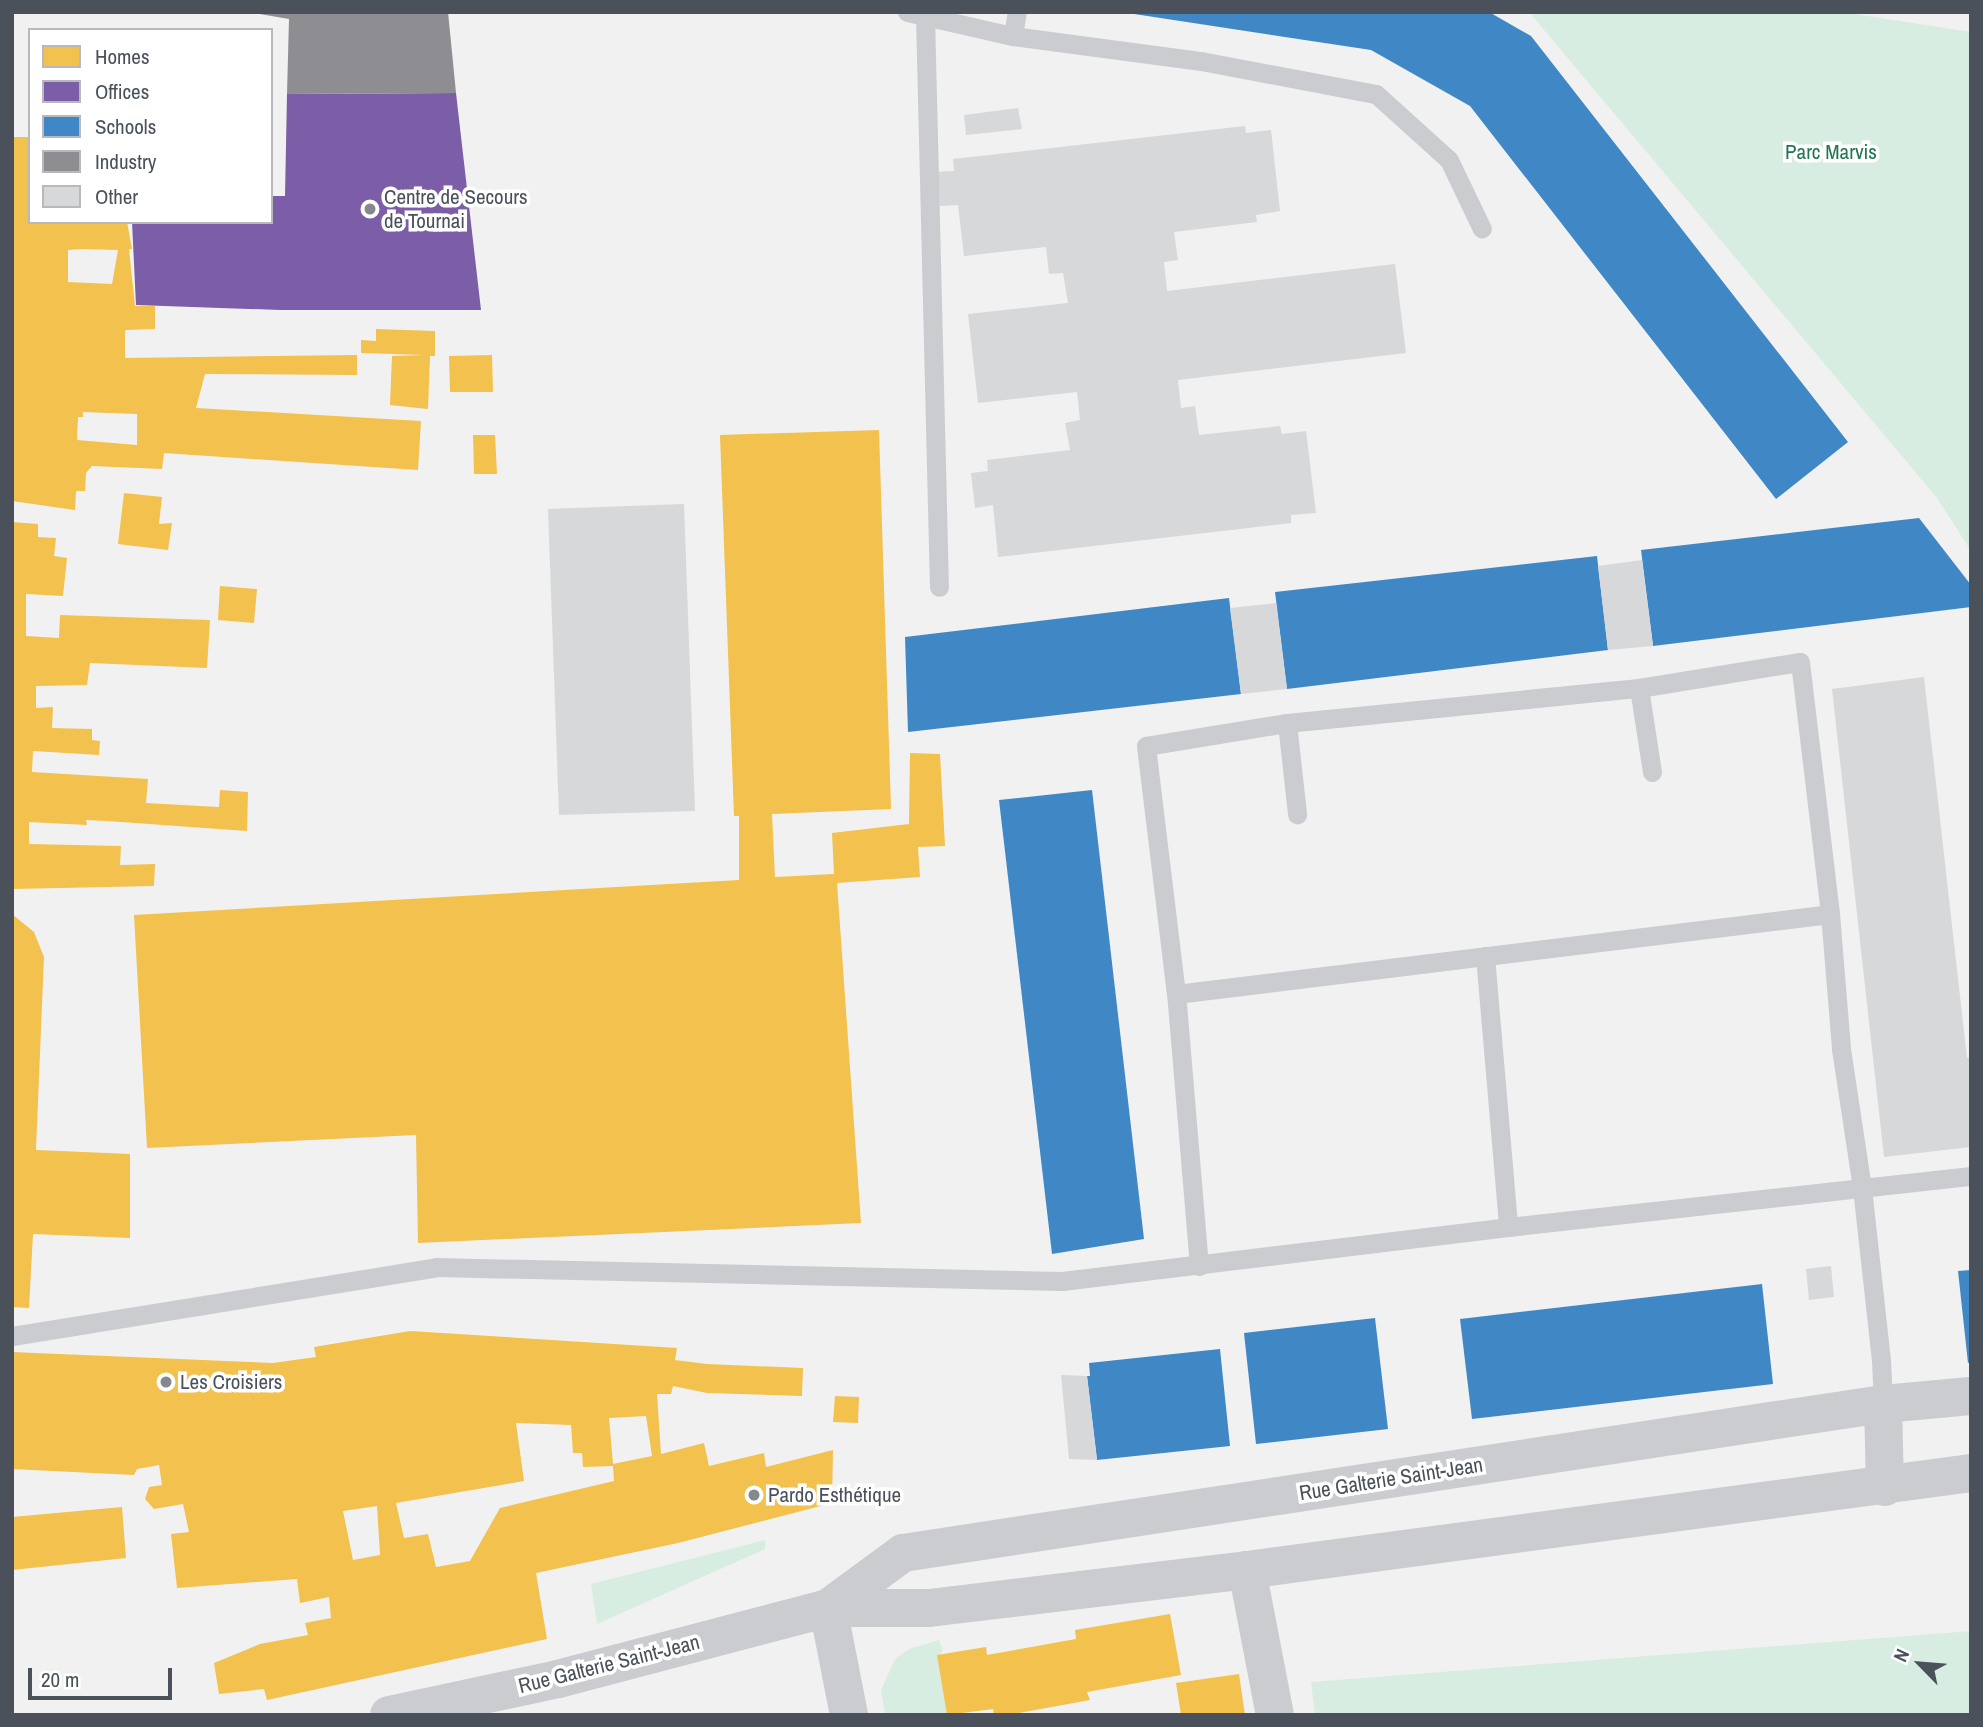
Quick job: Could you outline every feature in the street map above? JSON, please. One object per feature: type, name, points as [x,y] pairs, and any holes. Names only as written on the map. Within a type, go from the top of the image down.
[{"type":"street","name":"Rue Galterie Saint-Jean","points":[[828,1608],[904,1553],[1883,1404],[1971,1396]]},
{"type":"street","points":[[1883,1404],[1885,1486]]},
{"type":"street","name":"Rue Galterie Saint-Jean","points":[[389,1715],[558,1679],[828,1608],[929,1608],[1247,1570],[1971,1473]]},
{"type":"street","points":[[1247,1570],[1275,1715]]},
{"type":"street","points":[[828,1608],[849,1715]]},
{"type":"lane","points":[[1013,37],[1017,12]]},
{"type":"lane","points":[[939,587],[916,14],[1013,37],[1201,61],[1376,94],[1449,160],[1482,229]]},
{"type":"lane","points":[[1199,1266],[1175,994],[1146,746],[1287,723],[1639,688],[1800,662],[1830,914],[1841,1049],[1862,1188],[1881,1360],[1883,1404]]},
{"type":"lane","points":[[1639,688],[1652,772]]},
{"type":"lane","points":[[1287,723],[1297,814]]},
{"type":"lane","points":[[1175,994],[1830,914]]},
{"type":"lane","points":[[1485,956],[1508,1227]]},
{"type":"lane","points":[[12,1336],[436,1267],[1062,1281],[1508,1227],[1971,1176]]},
{"type":"green space","name":"Parc Marvis","points":[[1529,12],[1842,12],[1971,32],[1971,551],[1937,498]]},
{"type":"green space","points":[[765,1540],[765,1549],[597,1624],[591,1584]]},
{"type":"green space","points":[[1971,1631],[1971,1715],[1315,1715],[1311,1682]]},
{"type":"green space","points":[[939,1640],[943,1651],[938,1656],[947,1715],[885,1715],[881,1690],[895,1659],[909,1649]]},
{"type":"building: Homes","points":[[12,137],[28,137],[28,224],[127,224],[132,249],[129,249],[135,306],[155,306],[155,329],[125,330],[125,358],[357,355],[357,375],[205,374],[196,408],[421,421],[418,470],[164,453],[162,469],[92,466],[86,473],[85,491],[76,491],[75,510],[12,501]],"holes":[[[68,250],[118,250],[112,284],[68,282]],[[83,412],[137,414],[137,445],[77,440],[78,417],[83,417]]]},
{"type":"building: Homes","points":[[376,329],[435,331],[435,356],[430,356],[428,409],[390,405],[392,356],[424,355],[361,353],[361,340],[376,341]]},
{"type":"building: Homes","points":[[492,355],[493,392],[450,392],[449,356]]},
{"type":"building: Homes","points":[[879,430],[891,809],[772,814],[775,877],[834,874],[832,833],[909,824],[910,753],[940,754],[945,846],[918,847],[920,877],[837,883],[861,1223],[418,1243],[416,1135],[147,1148],[134,915],[739,880],[739,816],[734,816],[720,435]]},
{"type":"building: Homes","points":[[473,435],[495,435],[497,474],[474,474]]},
{"type":"building: Homes","points":[[124,493],[162,497],[159,524],[172,523],[168,550],[118,544]]},
{"type":"building: Homes","points":[[12,522],[38,524],[38,537],[56,538],[54,556],[67,558],[63,596],[26,594],[26,636],[59,638],[60,615],[210,620],[207,668],[90,663],[87,685],[36,686],[36,708],[53,707],[52,728],[92,729],[92,740],[100,741],[99,755],[33,751],[32,772],[148,779],[146,803],[219,807],[220,790],[248,792],[247,831],[86,820],[87,825],[29,822],[29,844],[121,846],[120,865],[155,864],[154,886],[12,889]]},
{"type":"building: Homes","points":[[220,586],[257,589],[254,623],[218,620]]},
{"type":"building: Homes","points":[[12,914],[34,932],[44,957],[36,1150],[130,1154],[130,1238],[33,1234],[29,1308],[12,1307]]},
{"type":"building: Homes","points":[[410,1331],[677,1348],[675,1360],[803,1368],[802,1396],[707,1393],[673,1386],[671,1394],[657,1394],[661,1454],[704,1443],[709,1466],[764,1453],[766,1467],[833,1450],[832,1503],[678,1543],[536,1573],[547,1639],[267,1700],[264,1689],[219,1694],[214,1663],[260,1644],[308,1635],[305,1623],[331,1618],[329,1597],[300,1603],[297,1579],[177,1588],[171,1534],[189,1532],[183,1504],[154,1509],[145,1499],[149,1487],[162,1485],[159,1465],[137,1469],[134,1475],[12,1469],[12,1352],[273,1363],[316,1357],[314,1347]],"holes":[[[646,1416],[652,1456],[613,1464],[609,1418]],[[516,1423],[571,1425],[573,1453],[582,1453],[583,1467],[613,1466],[614,1481],[500,1508],[470,1561],[436,1567],[428,1534],[404,1538],[396,1503],[524,1481]],[[377,1506],[380,1555],[353,1560],[343,1511]]]},
{"type":"building: Homes","points":[[835,1396],[859,1397],[858,1423],[833,1422]]},
{"type":"building: Homes","points":[[122,1507],[126,1558],[12,1570],[12,1517]]},
{"type":"building: Homes","points":[[1170,1614],[1181,1675],[1087,1692],[1090,1700],[1008,1715],[994,1715],[993,1709],[947,1715],[937,1655],[986,1647],[987,1655],[1076,1639],[1075,1630]]},
{"type":"building: Homes","points":[[1239,1674],[1245,1715],[1181,1715],[1176,1683]]},
{"type":"building: Offices","name":"Centre de Secours de Tournai","points":[[456,93],[481,310],[280,310],[136,305],[132,224],[273,224],[273,196],[285,196],[287,94]]},
{"type":"building: Schools","points":[[1121,12],[1489,12],[1531,36],[1848,442],[1776,499],[1470,106],[1371,50]]},
{"type":"building: Schools","points":[[1919,518],[1971,585],[1971,607],[1653,646],[1641,550]]},
{"type":"building: Schools","points":[[1597,556],[1608,650],[1287,689],[1275,592]]},
{"type":"building: Schools","points":[[1229,598],[1241,694],[908,732],[905,637]]},
{"type":"building: Schools","points":[[1092,790],[1144,1239],[1052,1254],[999,800]]},
{"type":"building: Schools","points":[[1971,1270],[1971,1362],[1968,1363],[1958,1271]]},
{"type":"building: Schools","points":[[1762,1284],[1773,1384],[1472,1419],[1460,1319]]},
{"type":"building: Schools","points":[[1375,1318],[1388,1429],[1256,1444],[1244,1333]]},
{"type":"building: Schools","points":[[1220,1349],[1230,1446],[1097,1460],[1087,1376],[1090,1376],[1089,1363]]},
{"type":"building: Industry","points":[[249,12],[448,12],[456,93],[287,94],[289,19]]},
{"type":"building: Other","points":[[1018,108],[1022,129],[966,135],[964,115]]},
{"type":"building: Other","points":[[1245,126],[1246,133],[1271,130],[1280,211],[1256,215],[1257,222],[1174,232],[1178,260],[1164,262],[1167,291],[1395,264],[1406,353],[1178,380],[1181,408],[1195,406],[1199,435],[1280,426],[1282,434],[1306,431],[1316,513],[1291,515],[1291,523],[998,557],[993,505],[975,508],[971,473],[988,471],[987,460],[1070,450],[1065,423],[1080,420],[1077,392],[978,403],[968,314],[1068,303],[1063,273],[1049,274],[1046,247],[964,256],[958,205],[940,206],[935,172],[954,171],[953,159]]},
{"type":"building: Other","points":[[684,504],[695,811],[559,815],[548,509]]},
{"type":"building: Other","points":[[1642,560],[1653,646],[1608,650],[1598,566]]},
{"type":"building: Other","points":[[1276,603],[1287,689],[1241,694],[1230,608]]},
{"type":"building: Other","points":[[1924,677],[1967,1058],[1971,1057],[1971,1147],[1884,1157],[1832,689]]},
{"type":"building: Other","points":[[1831,1266],[1834,1297],[1809,1300],[1806,1269]]},
{"type":"building: Other","points":[[1061,1375],[1087,1376],[1097,1460],[1069,1459]]},
{"type":"place","name":"Centre de Secours de Tournai","points":[[370,209]]},
{"type":"place","name":"Les Croisiers","points":[[166,1382]]},
{"type":"place","name":"Pardo Esthétique","points":[[754,1495]]}]
